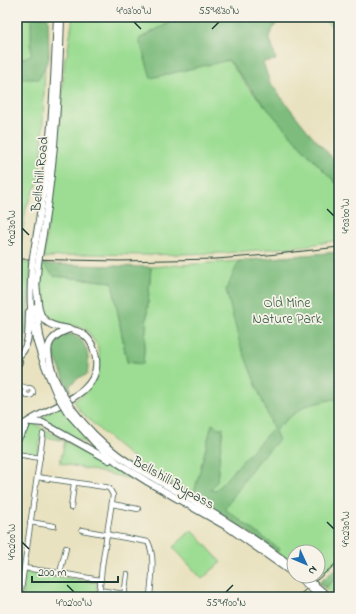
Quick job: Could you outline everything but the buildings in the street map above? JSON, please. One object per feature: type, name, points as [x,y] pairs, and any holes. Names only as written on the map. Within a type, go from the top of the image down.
[{"type":"highway","points":[[53,17],[55,54]]},
{"type":"highway","points":[[55,54],[57,17]]},
{"type":"highway","points":[[61,17],[61,49]]},
{"type":"highway","points":[[61,49],[65,17]]},
{"type":"highway","name":"Bellshill Road","points":[[59,394],[35,338],[31,306],[30,280],[36,260],[52,177],[61,49]]},
{"type":"highway","name":"Bellshill Road","points":[[55,54],[46,180],[36,260],[36,301],[40,336],[59,394]]},
{"type":"highway","points":[[17,363],[24,351],[28,336],[30,280]]},
{"type":"highway","points":[[17,430],[25,423],[79,394],[88,386],[94,374],[96,364],[96,356],[91,342],[81,332],[72,328],[52,325],[46,320],[40,311],[36,285]]},
{"type":"highway","points":[[56,381],[49,357],[50,343],[56,335],[72,328]]},
{"type":"highway","name":"Bellshill Bypass","points":[[59,394],[70,412],[106,454],[130,471],[229,528],[286,567]]},
{"type":"highway","name":"Bellshill Bypass","points":[[70,412],[100,442],[123,460],[231,524],[286,562]]},
{"type":"highway","points":[[17,439],[23,429],[33,420]]},
{"type":"highway","points":[[33,420],[43,423],[130,471]]},
{"type":"highway","name":"Bellshill Bypass","points":[[309,584],[321,594],[330,597]]},
{"type":"street","points":[[17,384],[27,388]]},
{"type":"street","points":[[19,594],[19,579],[24,568],[43,434]]},
{"type":"street","points":[[17,454],[40,458]]},
{"type":"street","points":[[37,477],[105,488],[112,492],[112,504],[100,580],[99,597]]},
{"type":"street","points":[[71,508],[74,482]]},
{"type":"street","points":[[112,504],[138,509]]},
{"type":"street","points":[[30,522],[54,526]]},
{"type":"street","points":[[82,530],[148,542],[151,547],[152,560],[150,597]]},
{"type":"street","points":[[60,573],[66,548]]},
{"type":"street","points":[[24,568],[100,580]]},
{"type":"street","points":[[99,590],[124,595],[127,574]]},
{"type":"green space","points":[[17,17],[47,17],[49,58],[17,79]]},
{"type":"green space","points":[[31,17],[48,17],[49,58],[39,79],[23,79],[17,81],[17,61],[31,55]]},
{"type":"green space","points":[[73,17],[180,17],[139,39],[228,60],[248,87],[339,186],[339,240],[304,246],[224,253],[145,255],[86,254],[43,258],[55,177],[65,57],[67,55]]},
{"type":"green space","points":[[180,17],[280,17],[269,36],[276,60],[263,62],[270,83],[307,130],[339,165],[339,186],[281,125],[229,60],[151,78],[139,39]]},
{"type":"green space","points":[[326,17],[339,17],[339,29],[326,22]]},
{"type":"green space","points":[[45,62],[42,154],[38,183],[26,207],[20,250],[17,250],[17,80]]},
{"type":"green space","points":[[339,252],[339,559],[326,570],[326,544],[286,544],[286,558],[226,517],[140,464],[103,433],[80,411],[74,401],[87,391],[97,377],[100,358],[97,345],[86,329],[59,322],[49,316],[41,296],[42,264],[54,276],[112,282],[127,362],[143,364],[151,267]]},
{"type":"green space","name":"Old Mine Nature Park","points":[[339,252],[339,404],[334,399],[305,406],[286,420],[275,431],[279,440],[256,463],[225,509],[279,549],[277,552],[226,517],[164,479],[194,493],[212,424],[219,428],[223,428],[217,481],[211,490],[215,491],[273,428],[240,344],[226,290],[239,261]]},
{"type":"green space","points":[[22,263],[31,263],[26,331],[20,351],[17,352],[17,330]]},
{"type":"green space","points":[[42,264],[151,267],[143,364],[127,362],[112,282],[54,276]]},
{"type":"green space","points":[[71,334],[77,337],[84,345],[88,356],[88,362],[87,375],[80,377],[70,385],[70,392],[55,357],[54,348],[60,338],[64,335]]},
{"type":"green space","points":[[61,404],[93,446],[36,422]]},
{"type":"green space","points":[[31,422],[136,480],[60,463],[65,441],[41,436],[38,451],[34,455],[18,452],[17,446]]},
{"type":"green space","points":[[192,530],[221,562],[202,579],[173,547]]},
{"type":"green space","points":[[339,566],[339,576],[325,588],[320,584],[326,584],[326,577]]},
{"type":"green space","points":[[28,572],[94,582],[97,585],[96,597],[23,597],[24,574]]},
{"type":"green space","points":[[339,576],[339,597],[337,597],[325,588]]},
{"type":"railway","points":[[17,259],[119,261],[216,259],[339,247]]},
{"type":"railway","points":[[297,597],[339,561]]}]
